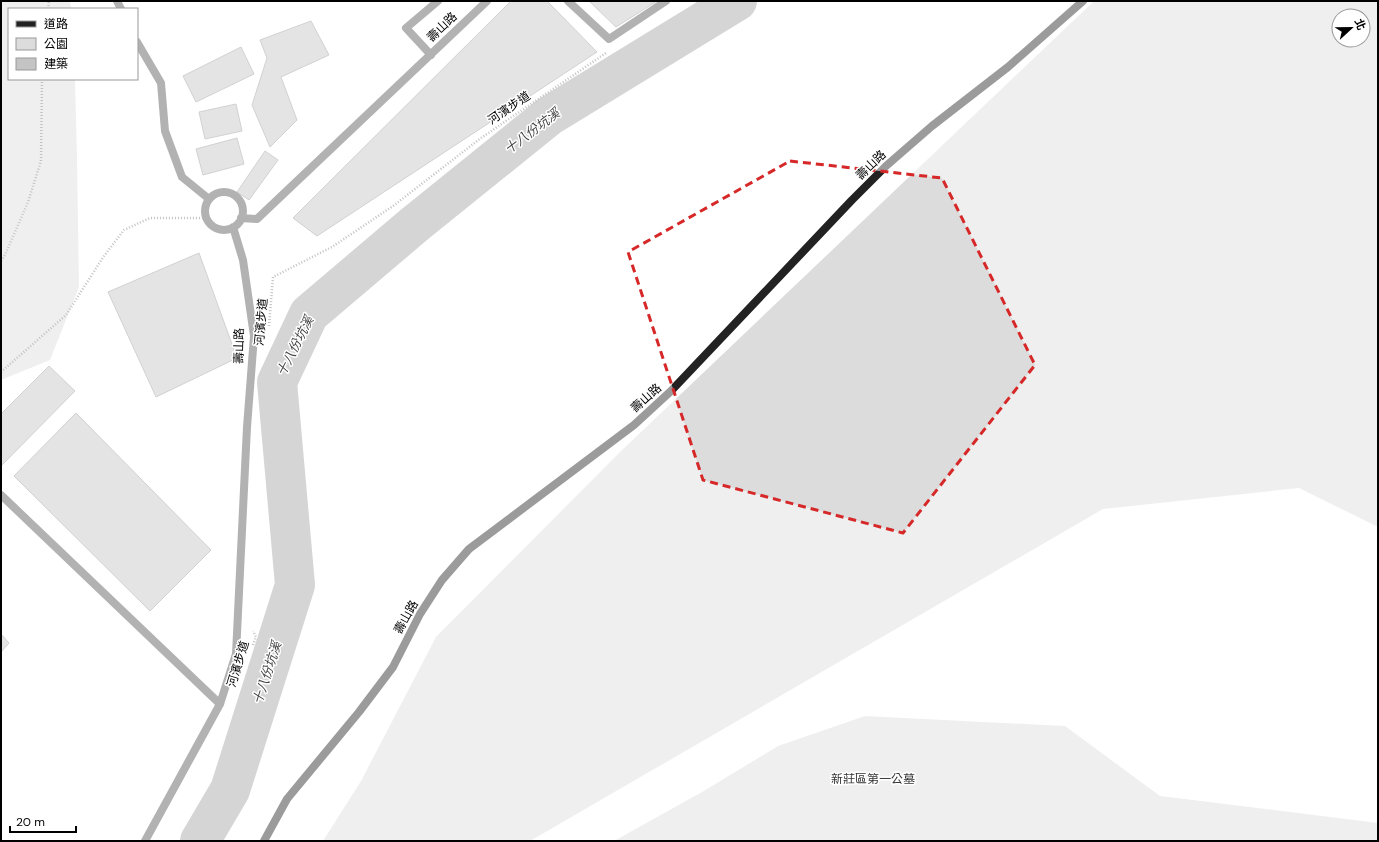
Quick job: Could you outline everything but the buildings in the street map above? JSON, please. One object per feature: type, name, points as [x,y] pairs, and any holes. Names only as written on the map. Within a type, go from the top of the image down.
[{"type":"street","name":"壽山路","points":[[264,841],[286,799],[359,712],[393,667],[420,614],[442,580],[469,549],[639,420],[671,392],[886,166],[932,126],[1008,67],[1083,1]]},
{"type":"lane","name":"壽山路","points":[[431,55],[406,28],[438,1]]},
{"type":"lane","name":"壽山路","points":[[241,218],[257,219],[487,1]]},
{"type":"lane","points":[[568,1],[609,39],[666,1]]},
{"type":"lane","points":[[138,44],[161,83],[165,131],[182,177],[209,199]]},
{"type":"lane","points":[[219,192],[231,193],[236,196],[242,206],[241,218],[233,227],[227,229],[215,228],[206,218],[206,204],[209,199],[219,192]]},
{"type":"lane","name":"壽山路","points":[[145,841],[220,704],[236,654],[247,427],[254,336],[243,260],[233,227]]},
{"type":"lane","points":[[1,495],[220,704]]},
{"type":"path","name":"河濱步道","points":[[269,332],[273,277],[332,246],[394,206],[482,138],[609,51]]},
{"type":"path","points":[[1,260],[5,256],[28,202],[41,161],[42,80]]},
{"type":"path","points":[[1,372],[66,315],[104,256],[124,230],[150,218],[206,218]]},
{"type":"path","name":"河濱步道","points":[[251,651],[256,636],[253,630]]},
{"type":"highlighted area","points":[[790,161],[942,178],[1035,365],[903,533],[703,480],[628,252]]},
{"type":"green space","points":[[1,1],[70,1],[71,8],[8,8],[8,80],[75,80],[79,287],[50,360],[1,380]]},
{"type":"green space","points":[[1094,1],[1378,1],[1378,527],[1299,488],[1103,509],[530,841],[323,841],[361,781],[436,637],[621,451]]},
{"type":"green space","name":"新莊區第一公墓","points":[[865,716],[1065,726],[1160,796],[1378,823],[1378,841],[614,841],[702,792],[778,746]]},
{"type":"waterway","name":"十八份坑溪","points":[[200,841],[230,790],[295,585],[277,382],[309,314],[415,224],[549,116],[737,1]]}]
